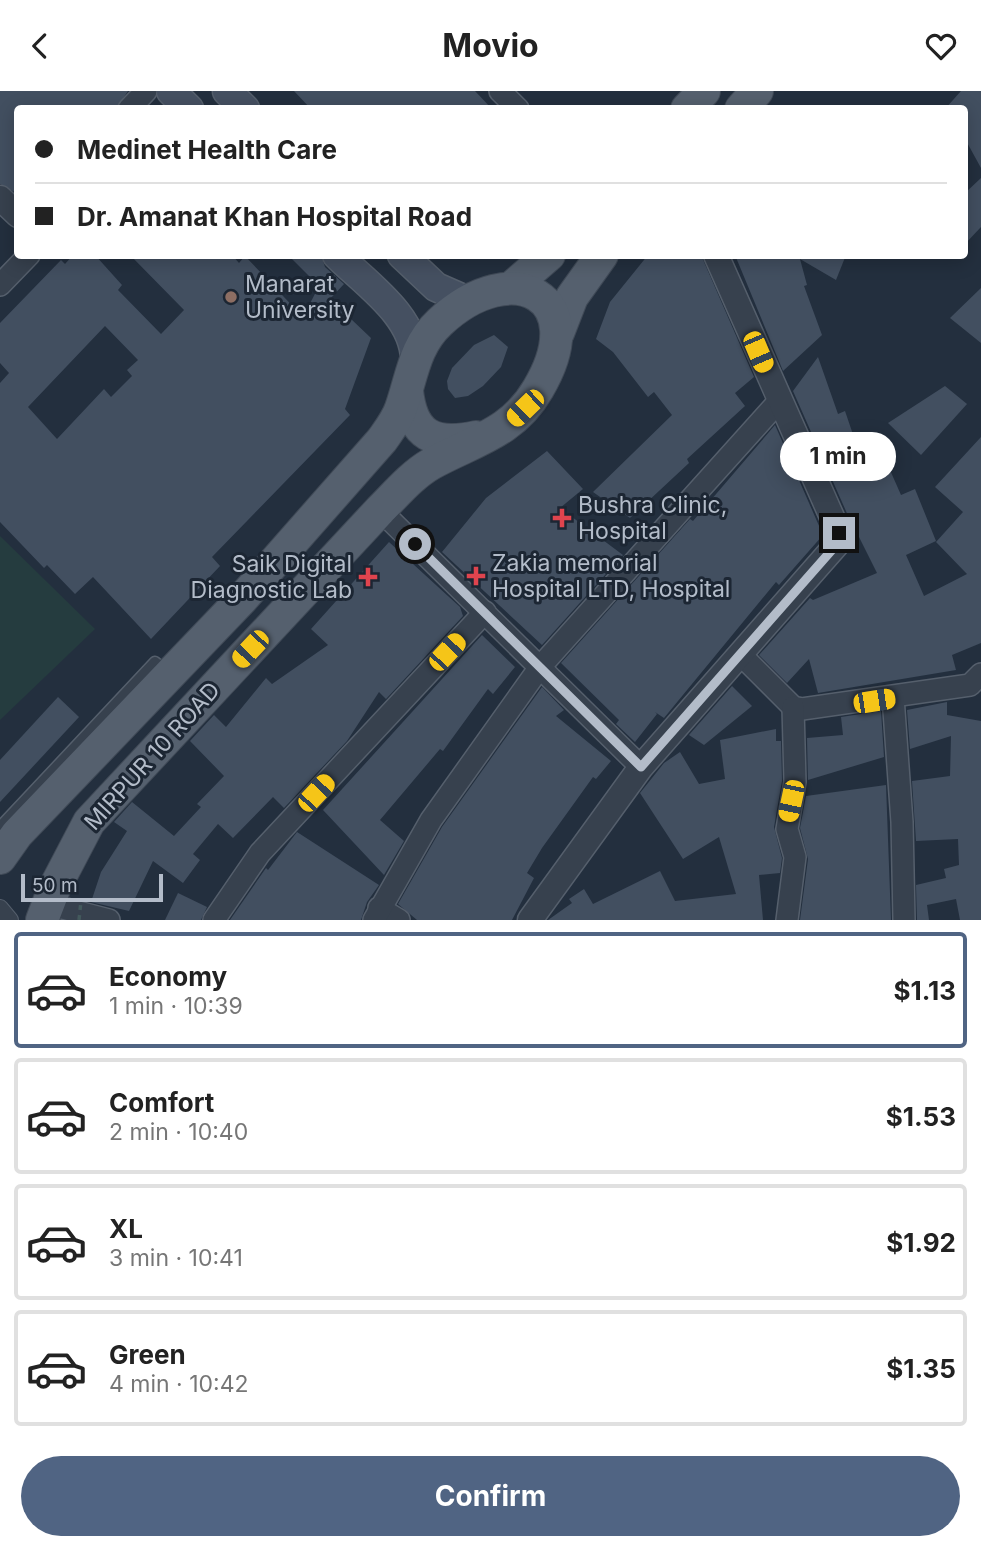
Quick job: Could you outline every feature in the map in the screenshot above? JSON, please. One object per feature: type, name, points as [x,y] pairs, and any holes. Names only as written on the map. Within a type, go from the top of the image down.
[{"type":"main road","points":[[172,91],[185,105]]},
{"type":"main road","points":[[228,91],[241,105]]},
{"type":"main road","points":[[691,105],[704,91]]},
{"type":"main road","points":[[745,105],[757,91]]},
{"type":"main road","points":[[341,259],[403,321],[413,342],[415,360]]},
{"type":"main road","points":[[406,259],[436,287],[468,301]]},
{"type":"main road","points":[[512,287],[544,259]]},
{"type":"main road","points":[[558,333],[552,314],[542,301],[530,292],[512,287],[496,289],[468,301],[438,324],[415,360],[404,401],[429,437],[442,441],[461,440],[498,431],[525,408],[538,391],[552,359],[558,333],[572,297],[599,259]]},
{"type":"main road","name":"MIRPUR 10 ROAD","points":[[0,858],[17,834],[242,599],[382,440],[404,401]]},
{"type":"main road","name":"MIRPUR 10 ROAD","points":[[44,912],[89,822],[380,510],[418,473],[498,431]]},
{"type":"street","points":[[133,105],[146,91]]},
{"type":"street","points":[[500,91],[514,105]]},
{"type":"street","points":[[0,198],[14,211]]},
{"type":"street","points":[[0,285],[25,259]]},
{"type":"street","points":[[530,920],[641,767],[838,543],[839,533],[718,259]]},
{"type":"street","points":[[398,920],[376,914],[431,820],[540,667],[779,401]]},
{"type":"street","points":[[380,510],[641,767]]},
{"type":"street","points":[[214,920],[260,853],[485,612]]},
{"type":"street","points":[[741,655],[793,707],[810,710],[977,683]]},
{"type":"street","points":[[893,698],[902,822],[904,920]]},
{"type":"street","points":[[787,920],[795,857],[787,829],[795,782],[793,707]]},
{"type":"street","points":[[0,908],[10,920]]},
{"type":"street","points":[[44,912],[109,920]]},
{"type":"lane","points":[[0,827],[155,662],[170,675]]},
{"type":"path","points":[[79,920],[81,901]]},
{"type":"green space","points":[[0,536],[95,629],[0,720]]},
{"type":"building","points":[[0,91],[128,91],[119,105],[14,105],[14,192],[0,184]]},
{"type":"building","points":[[294,91],[475,91],[488,105],[307,105]]},
{"type":"building","points":[[961,91],[981,91],[981,168],[968,144],[968,105],[949,105]]},
{"type":"building","points":[[981,178],[981,227],[968,241],[968,190]]},
{"type":"building","points":[[69,259],[99,259],[122,285],[118,290],[161,334],[184,310],[134,259],[236,259],[239,263],[242,259],[248,259],[303,317],[319,286],[292,259],[322,259],[325,267],[344,284],[330,299],[371,338],[345,409],[350,415],[212,557],[220,566],[151,639],[93,577],[75,594],[47,565],[44,568],[0,522],[0,383],[9,373],[0,363],[0,323],[61,260],[65,264]],"holes":[[[105,326],[138,360],[127,370],[132,376],[111,397],[104,389],[57,439],[28,407]]]},
{"type":"building","points":[[645,259],[703,259],[754,377],[735,393],[745,406],[687,459],[689,463],[630,518],[593,492],[672,415],[654,392],[648,397],[613,352],[596,339],[610,302]]},
{"type":"building","points":[[737,259],[800,259],[807,285],[804,286],[822,335],[783,371]]},
{"type":"building","points":[[800,259],[844,259],[836,280]]},
{"type":"building","points":[[981,288],[981,343],[950,318]]},
{"type":"building","points":[[494,335],[508,347],[501,367],[483,386],[468,396],[455,398],[448,389],[447,381],[452,368],[474,345]]},
{"type":"building","points":[[818,357],[838,414],[845,411],[860,455],[879,445],[901,495],[915,489],[936,541],[906,555],[924,596],[967,574],[936,542],[963,512],[935,487],[981,437],[981,643],[952,655],[956,670],[818,693],[809,659],[787,683],[759,655],[810,598],[813,600],[877,573],[858,535],[853,538],[853,527],[793,391]]},
{"type":"building","points":[[945,386],[967,404],[921,455],[888,423]]},
{"type":"building","points":[[775,425],[823,535],[779,585],[776,582],[664,718],[655,712],[657,714],[635,742],[616,724],[619,720],[561,663],[690,519],[693,521]]},
{"type":"building","points":[[547,451],[583,489],[560,508],[623,555],[542,645],[442,552],[486,498]]},
{"type":"building","points":[[389,542],[460,607],[463,616],[386,699],[379,692],[347,741],[284,808],[273,797],[233,838],[218,824],[193,854],[200,860],[183,883],[153,861],[129,911],[91,902],[101,872],[127,831],[114,822],[132,802],[174,836],[201,807],[197,804],[224,776],[190,741],[214,715],[226,727],[266,678],[272,684],[328,645],[311,629]]},
{"type":"building","points":[[482,635],[515,667],[493,694],[488,689],[443,751],[440,749],[380,820],[404,841],[384,875],[323,810]]},
{"type":"building","points":[[732,686],[752,706],[704,745],[689,735]]},
{"type":"building","points":[[542,687],[564,710],[556,716],[611,761],[596,779],[593,777],[542,848],[527,873],[534,878],[512,920],[417,920],[398,904],[442,827]]},
{"type":"building","points":[[58,697],[79,717],[0,802],[0,760]]},
{"type":"building","points":[[947,702],[947,715],[981,721],[981,920],[960,920],[956,899],[927,905],[929,920],[917,920],[916,885],[946,878],[944,869],[959,865],[958,839],[916,841],[912,781],[950,776],[951,736],[910,749],[907,710]]},
{"type":"building","points":[[881,711],[884,757],[808,780],[807,738],[843,735],[841,717]]},
{"type":"building","points":[[776,729],[776,741],[781,741],[782,781],[774,827],[782,858],[780,873],[759,875],[763,920],[548,920],[572,903],[569,899],[584,889],[593,904],[660,871],[675,901],[736,894],[719,837],[683,859],[640,793],[664,763],[680,752],[699,784],[725,779],[720,740]]},
{"type":"building","points":[[886,785],[891,920],[800,920],[808,859],[800,828],[806,796]]},
{"type":"building","points":[[297,832],[379,885],[367,902],[361,920],[230,920],[266,868],[268,870]]},
{"type":"building","points":[[178,893],[207,907],[201,920],[165,920]]},
{"type":"place","name":"Manarat University","points":[[231,297]]},
{"type":"place","name":"Bushra Clinic, Hospital","points":[[562,518]]},
{"type":"place","name":"Zakia memorial Hospital LTD, Hospital","points":[[476,576]]},
{"type":"place","name":"Saik Digital Diagnostic Lab","points":[[368,577]]},
{"type":"route","points":[[415,544],[641,767],[838,543],[839,533]]}]
